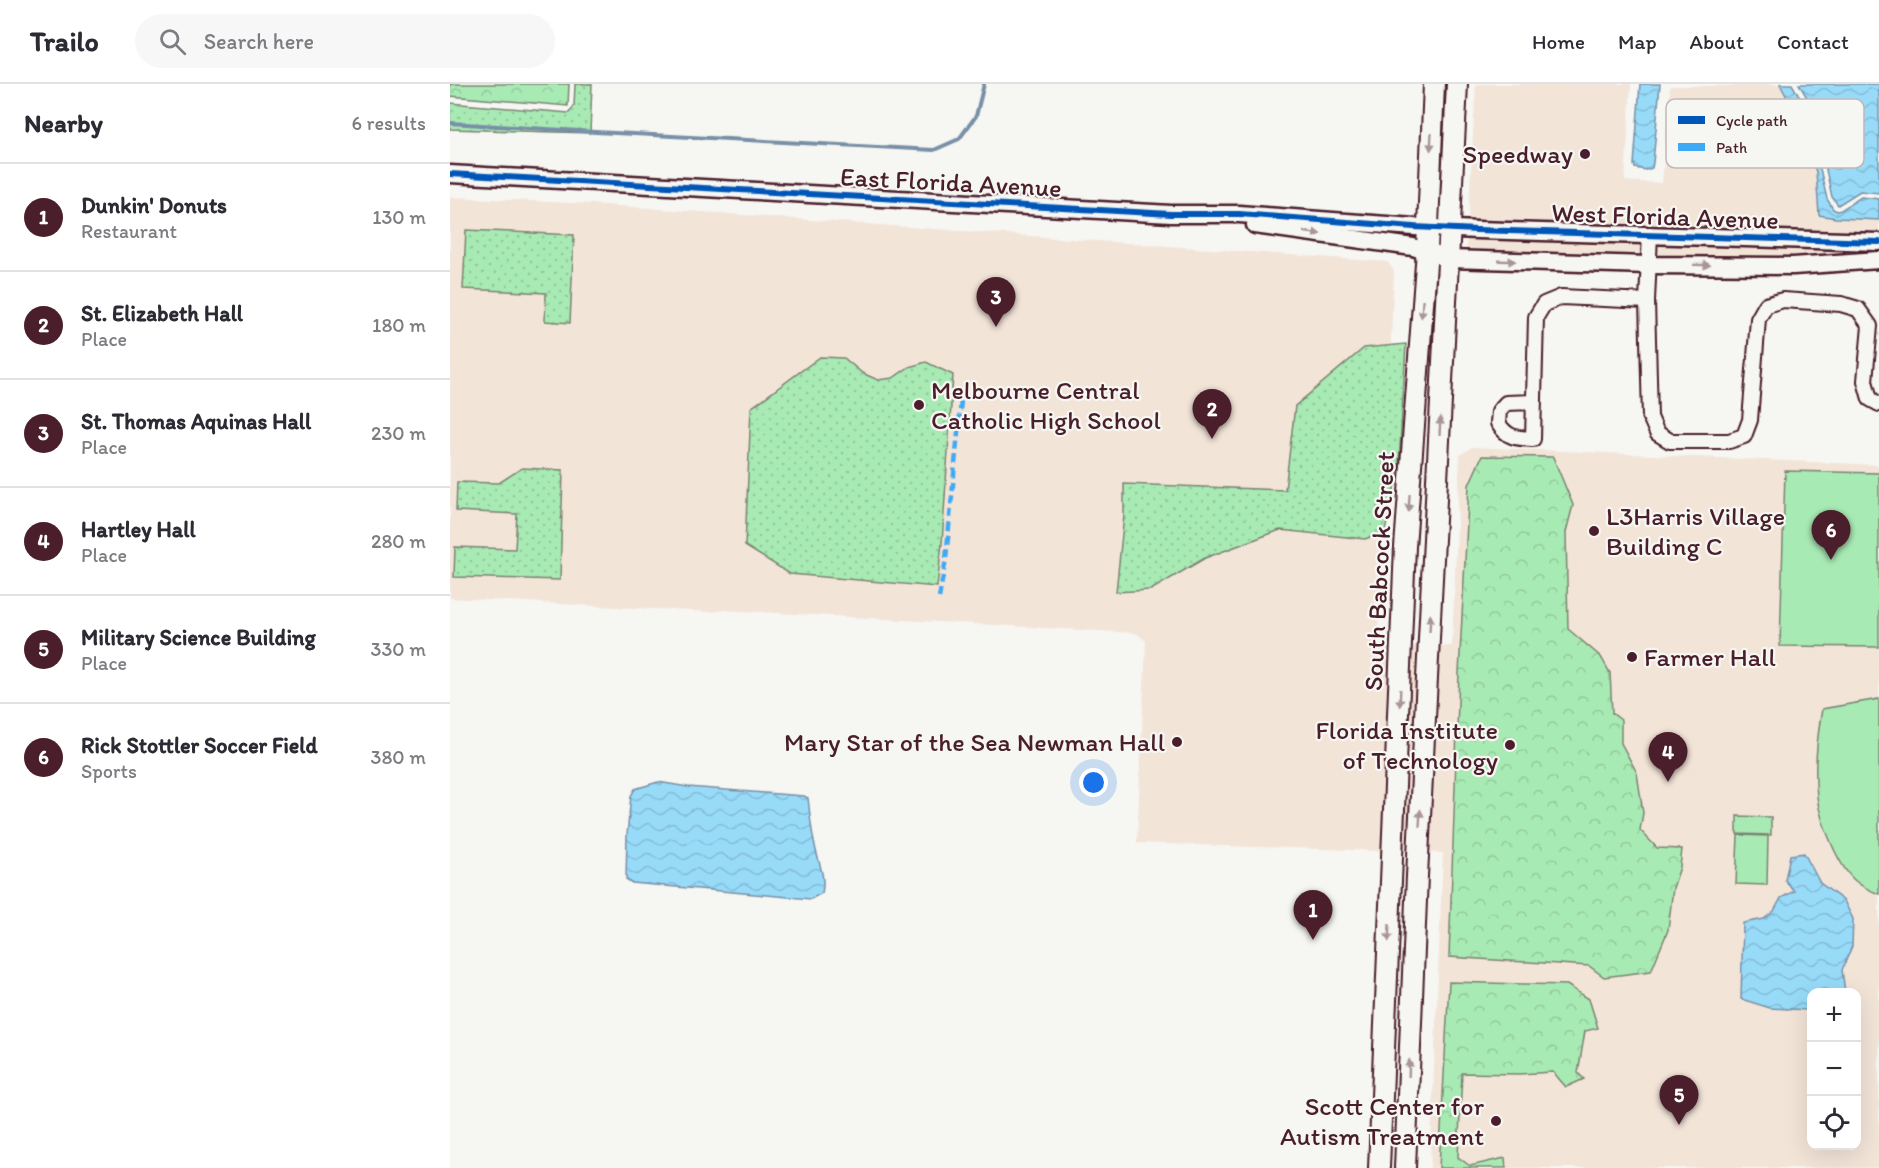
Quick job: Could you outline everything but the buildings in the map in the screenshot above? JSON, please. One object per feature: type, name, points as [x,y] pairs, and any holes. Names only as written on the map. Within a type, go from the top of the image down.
[{"type":"main road","name":"South Babcock Street","points":[[1379,1168],[1406,547],[1427,250],[1434,84]]},
{"type":"main road","name":"South Babcock Street","points":[[1405,1168],[1417,876],[1457,84]]},
{"type":"street","name":"East Florida Avenue","points":[[450,174],[1171,214],[1239,214],[1450,228]]},
{"type":"street","name":"East Florida Avenue","points":[[1171,214],[1401,245],[1427,250],[1449,259]]},
{"type":"street","name":"West Florida Avenue","points":[[1450,228],[1879,242]]},
{"type":"street","points":[[1650,234],[1647,301],[1650,417],[1657,433],[1670,441],[1729,441],[1744,436],[1750,420],[1758,319],[1766,305],[1783,300],[1841,304],[1858,309],[1870,326],[1865,381],[1870,399],[1879,404]]},
{"type":"street","name":"West Florida Avenue","points":[[1449,259],[1648,265],[1794,266],[1879,260]]},
{"type":"street","points":[[1534,402],[1536,317],[1544,304],[1561,297],[1647,301]]},
{"type":"shaded area","points":[[1476,84],[1631,84],[1625,181],[1662,183],[1666,134],[1666,168],[1815,168],[1820,215],[1879,220],[1879,234],[1468,222]]},
{"type":"shaded area","points":[[1780,84],[1788,99],[1669,99],[1670,86]]},
{"type":"shaded area","points":[[450,197],[592,204],[1388,262],[1394,272],[1377,645],[1452,646],[1460,455],[1472,447],[1879,465],[1879,1168],[1430,1168],[1443,853],[1137,843],[1146,641],[1136,633],[725,610],[709,612],[450,598]]},
{"type":"shaded area","points":[[1467,237],[1879,250],[1879,252],[1795,258],[1466,252]]},
{"type":"green space","points":[[450,84],[569,84],[568,106],[450,96]]},
{"type":"green space","points":[[575,84],[592,84],[590,133],[450,129],[450,103],[569,113],[574,106]]},
{"type":"green space","points":[[466,230],[574,235],[570,323],[545,321],[546,293],[463,289]]},
{"type":"green space","points":[[1406,344],[1399,465],[1385,532],[1365,539],[1280,530],[1205,558],[1151,590],[1116,592],[1124,515],[1124,484],[1285,490],[1295,406],[1364,348]]},
{"type":"green space","points":[[820,357],[844,358],[862,373],[878,380],[893,378],[909,367],[926,362],[953,375],[937,587],[790,574],[745,546],[751,408]]},
{"type":"green space","points":[[1482,456],[1553,457],[1573,505],[1566,532],[1568,629],[1601,657],[1610,673],[1612,713],[1621,720],[1621,743],[1637,773],[1643,813],[1640,830],[1657,848],[1682,849],[1680,867],[1673,888],[1668,930],[1651,971],[1604,977],[1589,966],[1449,957],[1459,673],[1469,485]]},
{"type":"green space","points":[[522,468],[563,470],[560,580],[454,577],[455,547],[515,549],[517,514],[456,511],[457,482],[499,483]]},
{"type":"green space","points":[[1785,471],[1879,473],[1879,647],[1780,646]]},
{"type":"green space","points":[[1879,699],[1879,894],[1865,888],[1851,877],[1837,856],[1819,807],[1816,775],[1817,742],[1822,709]]},
{"type":"green space","points":[[1737,816],[1771,817],[1771,835],[1737,834]]},
{"type":"green space","points":[[1738,835],[1768,836],[1767,885],[1736,884]]},
{"type":"green space","points":[[1449,982],[1567,985],[1589,999],[1598,1028],[1585,1031],[1578,1073],[1584,1079],[1566,1087],[1553,1072],[1462,1073],[1458,1157],[1470,1166],[1505,1158],[1506,1168],[1439,1168]]},
{"type":"water","points":[[1640,84],[1660,84],[1653,163],[1652,168],[1646,170],[1635,168],[1634,165]]},
{"type":"water","points":[[1780,84],[1792,84],[1801,99],[1788,99]]},
{"type":"water","points":[[1799,84],[1879,84],[1879,193],[1860,191],[1838,205],[1832,197],[1826,168],[1864,168],[1864,99],[1808,99]]},
{"type":"water","points":[[1815,168],[1820,168],[1827,199],[1833,209],[1841,210],[1861,197],[1879,199],[1879,220],[1819,215]]},
{"type":"water","points":[[658,782],[808,798],[812,834],[822,875],[822,893],[811,899],[632,883],[626,879],[631,796],[635,789]]},
{"type":"water","points":[[1804,853],[1820,883],[1844,901],[1853,919],[1852,946],[1842,970],[1844,988],[1807,988],[1807,1010],[1770,1008],[1741,999],[1743,923],[1764,919],[1774,911],[1781,898],[1794,891],[1785,880],[1790,855]]},
{"type":"waterway","points":[[450,123],[934,150],[959,139],[976,116],[984,84]]},
{"type":"marked path","points":[[939,598],[946,559],[962,390]]},
{"type":"cycle path","points":[[450,174],[1171,214],[1239,214],[1477,230],[1879,242]]},
{"type":"place","name":"Speedway","points":[[1585,154]]},
{"type":"place","name":"St. Thomas Aquinas Hall","points":[[996,327]]},
{"type":"place","name":"Melbourne Central Catholic High School","points":[[919,405]]},
{"type":"place","name":"St. Elizabeth Hall","points":[[1212,439]]},
{"type":"place","name":"L3Harris Village Building C","points":[[1594,531]]},
{"type":"place","name":"Rick Stottler Soccer Field","points":[[1831,560]]},
{"type":"place","name":"Farmer Hall","points":[[1632,657]]},
{"type":"place","name":"Mary Star of the Sea Newman Hall","points":[[1177,742]]},
{"type":"place","name":"Florida Institute of Technology","points":[[1510,745]]},
{"type":"place","name":"Hartley Hall","points":[[1668,782]]},
{"type":"place","name":"Dunkin' Donuts","points":[[1313,940]]},
{"type":"place","name":"Scott Center for Autism Treatment","points":[[1496,1121]]},
{"type":"place","name":"Military Science Building","points":[[1679,1125]]}]
